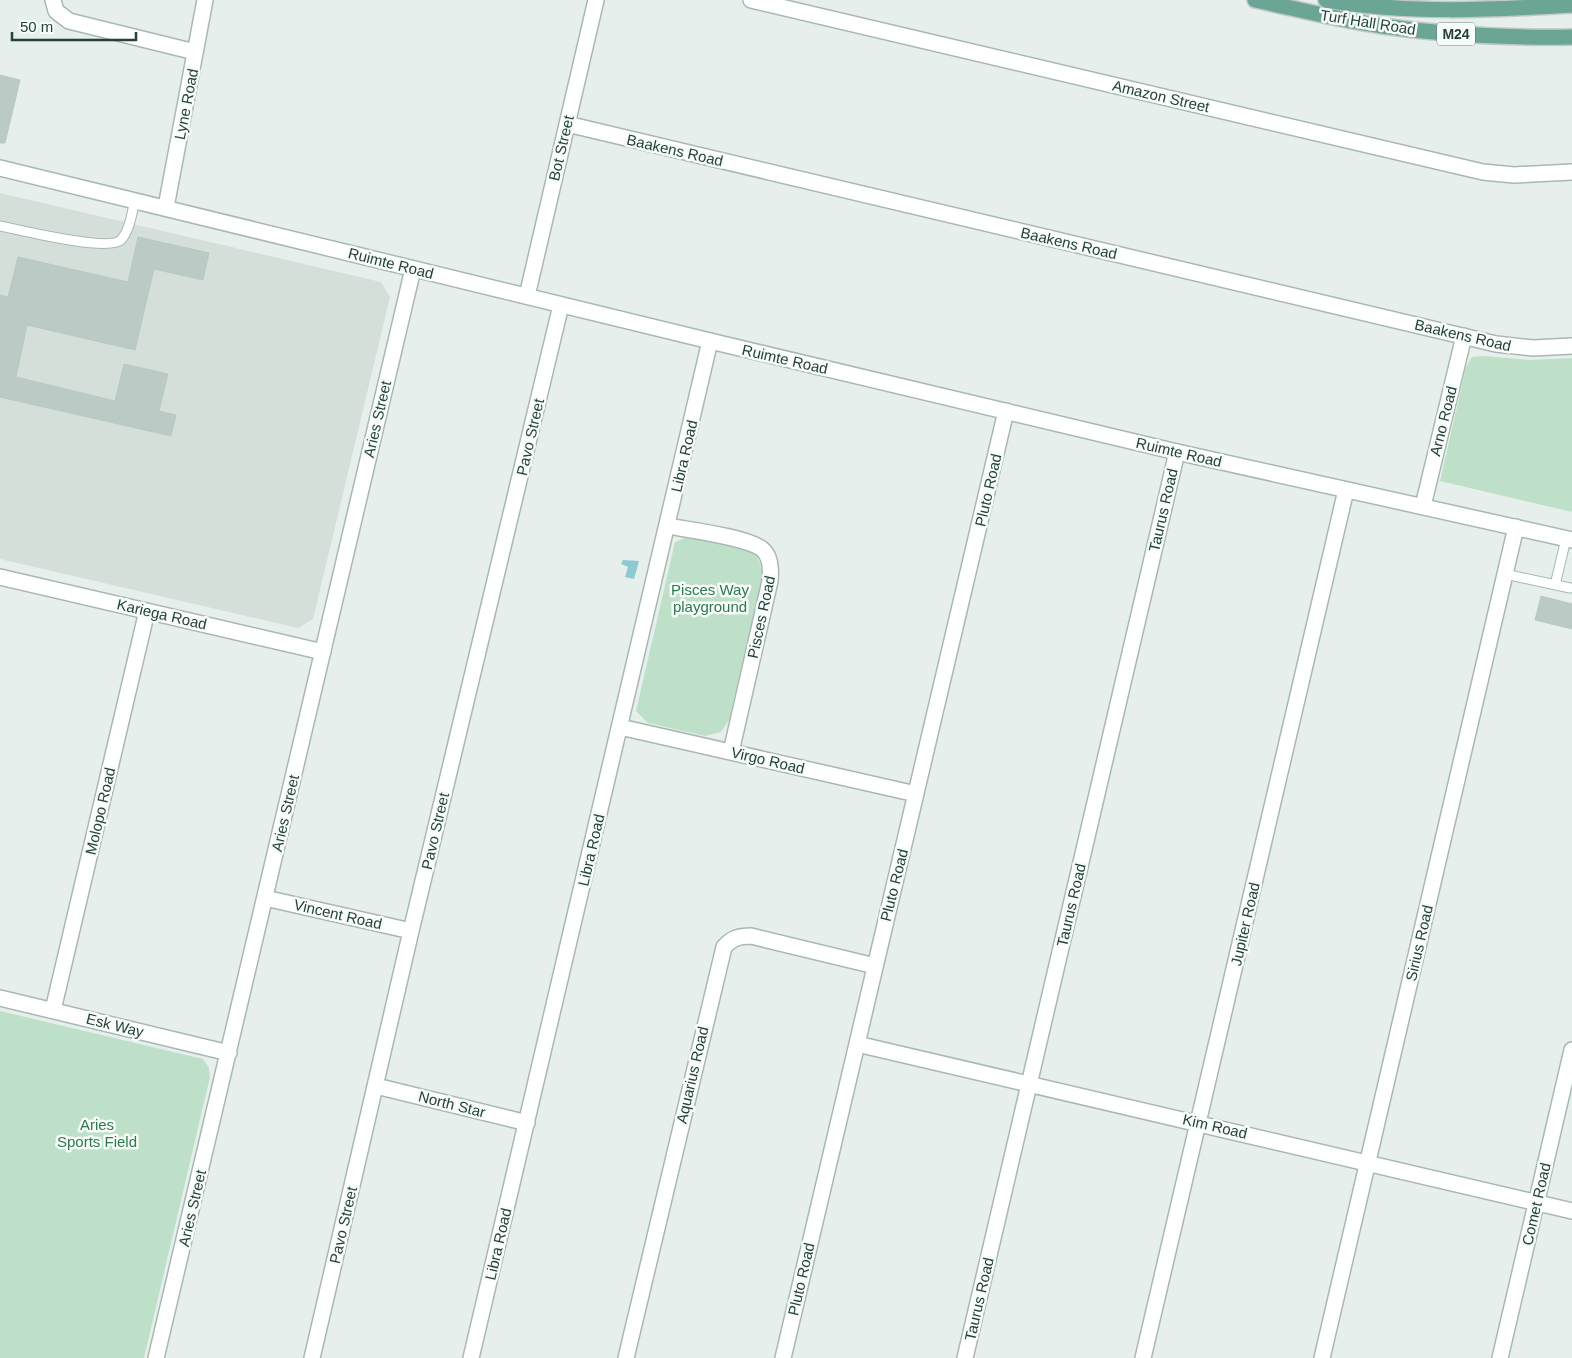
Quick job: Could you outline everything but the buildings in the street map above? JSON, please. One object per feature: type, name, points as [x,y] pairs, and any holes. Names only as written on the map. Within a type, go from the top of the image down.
[{"type":"main road","name":"Turf Hall Road","points":[[1255,0],[1341,19],[1411,30],[1472,35],[1572,38]]},
{"type":"main road","name":"Turf Hall Road","points":[[1326,0],[1420,8],[1495,9],[1572,6]]},
{"type":"street","points":[[53,0],[56,11],[68,21],[195,52]]},
{"type":"street","name":"Lyne Road","points":[[166,207],[205,0]]},
{"type":"street","name":"Bot Street","points":[[526,296],[596,0]]},
{"type":"street","name":"Amazon Street","points":[[751,0],[1483,172],[1514,175],[1572,172]]},
{"type":"street","name":"Baakens Road","points":[[567,124],[1464,336],[1515,347],[1572,346]]},
{"type":"street","name":"Ruimte Road","points":[[0,168],[710,341],[1177,452],[1569,539]]},
{"type":"street","name":"Aries Street","points":[[156,1358],[413,269]]},
{"type":"street","name":"Pavo Street","points":[[312,1358],[411,931],[561,305]]},
{"type":"street","name":"Arno Road","points":[[1423,506],[1464,336]]},
{"type":"street","name":"Libra Road","points":[[471,1358],[710,341]]},
{"type":"street","name":"Pluto Road","points":[[783,1358],[1006,411]]},
{"type":"street","name":"Taurus Road","points":[[965,1358],[1177,452]]},
{"type":"street","name":"Jupiter Road","points":[[1143,1358],[1346,490]]},
{"type":"street","name":"Pisces Road","points":[[668,526],[750,544],[764,551],[769,560],[770,581],[731,752]]},
{"type":"street","name":"Sirius Road","points":[[1322,1358],[1516,527]]},
{"type":"street","name":"Kariega Road","points":[[0,577],[323,652]]},
{"type":"street","name":"Molopo Road","points":[[53,1010],[147,611]]},
{"type":"street","name":"Virgo Road","points":[[620,727],[916,794]]},
{"type":"street","name":"Vincent Road","points":[[265,898],[411,931]]},
{"type":"street","name":"Aquarius Road","points":[[626,1358],[720,957],[724,947],[731,939],[751,936],[875,966]]},
{"type":"street","name":"Esk Way","points":[[0,998],[229,1053]]},
{"type":"street","name":"Kim Road","points":[[857,1044],[1572,1211]]},
{"type":"street","name":"Comet Road","points":[[1500,1358],[1572,1050]]},
{"type":"street","name":"North Star","points":[[376,1086],[527,1122]]},
{"type":"lane","points":[[0,226],[104,245],[115,243],[120,241],[125,234],[135,200]]},
{"type":"lane","points":[[1555,585],[1569,539]]},
{"type":"lane","points":[[1506,574],[1570,588]]},
{"type":"shaded area","points":[[0,193],[381,282],[390,297],[313,619],[298,628],[0,559]]},
{"type":"green space","points":[[1485,356],[1530,360],[1572,358],[1572,512],[1440,481],[1466,367],[1472,357]]},
{"type":"green space","name":"Pisces Way playground","points":[[690,536],[751,551],[759,559],[762,578],[729,720],[721,732],[705,736],[648,723],[636,711],[675,542]]},
{"type":"green space","name":"Aries Sports Field","points":[[0,1011],[203,1059],[209,1068],[210,1077],[144,1358],[0,1358]]},
{"type":"water","points":[[623,560],[639,561],[634,579],[625,577],[628,567],[621,564]]}]
